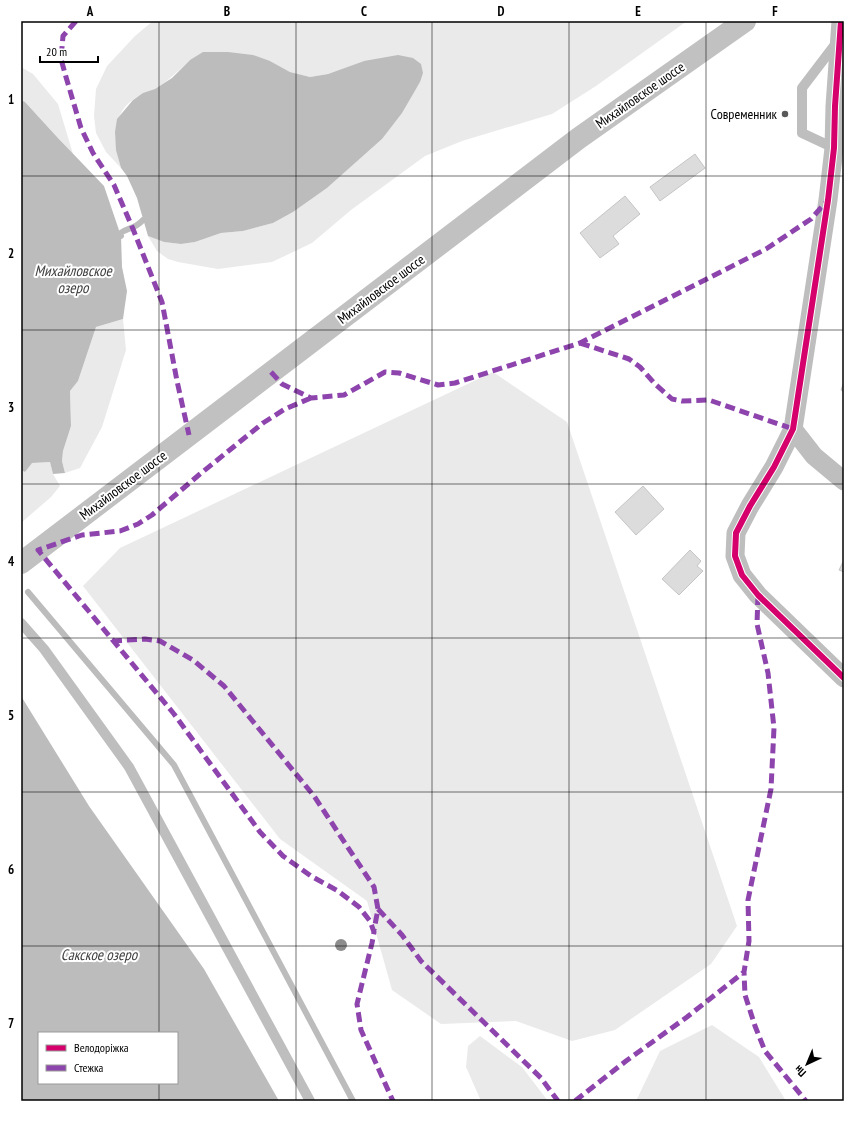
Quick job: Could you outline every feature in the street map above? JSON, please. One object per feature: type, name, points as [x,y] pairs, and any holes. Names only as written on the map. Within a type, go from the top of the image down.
[{"type":"main road","name":"Михайловское шоссе","points":[[21,563],[579,138],[745,21]]},
{"type":"street","points":[[841,29],[835,106],[834,148],[828,200],[793,429],[774,467],[750,506],[736,533],[735,556],[742,575],[758,595],[844,678]]},
{"type":"street","points":[[793,429],[814,456],[844,481]]},
{"type":"lane","points":[[834,148],[802,133],[802,88],[841,29]]},
{"type":"lane","points":[[21,623],[44,649],[129,767],[310,1101]]},
{"type":"shaded area","points":[[153,21],[687,21],[596,86],[552,114],[462,141],[425,156],[351,210],[312,243],[272,262],[218,269],[168,259],[157,251],[148,236],[164,242],[181,244],[195,242],[221,233],[243,231],[273,223],[293,212],[327,188],[382,139],[420,82],[364,61],[328,74],[310,77],[290,72],[270,61],[190,60],[157,88],[135,98],[121,113],[116,130],[116,139],[121,168],[106,152],[96,133],[94,116],[96,89],[107,66],[135,36]]},
{"type":"shaded area","points":[[21,67],[33,74],[58,104],[73,154],[25,102],[21,100]]},
{"type":"shaded area","points":[[123,319],[126,350],[102,427],[80,468],[65,473],[62,461],[63,451],[71,426],[70,391],[78,381],[96,327]]},
{"type":"shaded area","points":[[493,372],[567,422],[737,926],[711,964],[615,1030],[572,1041],[516,1021],[441,1024],[392,990],[367,901],[280,839],[83,586],[120,548]]},
{"type":"shaded area","points":[[50,462],[53,474],[60,486],[51,497],[21,523],[21,470],[25,472],[31,463]]},
{"type":"shaded area","points":[[712,1025],[759,1057],[786,1101],[636,1101],[660,1051]]},
{"type":"shaded area","points":[[480,1036],[522,1067],[548,1101],[481,1101],[466,1067],[468,1046]]},
{"type":"water","points":[[203,52],[228,52],[253,55],[270,61],[290,72],[310,77],[328,74],[364,61],[398,55],[413,58],[421,64],[423,73],[420,82],[402,113],[382,139],[327,188],[293,212],[273,223],[243,231],[221,233],[195,242],[181,244],[164,242],[148,236],[137,198],[127,176],[121,168],[116,150],[115,132],[117,119],[133,100],[143,93],[155,89],[172,78],[190,60]]},
{"type":"water","name":"Михайловское озеро","points":[[21,100],[25,102],[104,186],[121,236],[122,267],[127,291],[123,319],[96,327],[78,381],[70,391],[71,426],[63,451],[62,461],[65,473],[53,474],[50,462],[32,463],[25,472],[21,470]]},
{"type":"water","name":"Сакское озеро","points":[[21,696],[89,806],[204,969],[279,1101],[21,1101]]},
{"type":"building","points":[[695,154],[705,168],[660,201],[650,187]]},
{"type":"building","points":[[625,196],[640,214],[613,236],[619,244],[600,258],[580,233]]},
{"type":"building","points":[[844,382],[844,392],[841,390]]},
{"type":"building","points":[[643,486],[664,509],[636,535],[615,512]]},
{"type":"building","points":[[690,550],[701,561],[697,566],[703,571],[679,595],[662,579]]},
{"type":"building","points":[[844,560],[844,572],[839,570]]},
{"type":"waterway","points":[[121,236],[119,234],[134,227],[143,220]]},
{"type":"waterway","points":[[28,592],[174,765],[353,1101]]},
{"type":"marked path","points":[[76,21],[63,36],[61,59],[81,128],[93,153],[114,185],[162,302],[189,435]]},
{"type":"marked path","points":[[271,372],[282,384],[311,398],[344,395],[385,372],[399,373],[438,385],[455,383],[580,343],[766,249],[811,219],[827,201]]},
{"type":"marked path","points":[[580,343],[629,359],[640,367],[655,384],[672,399],[682,401],[709,400],[793,429]]},
{"type":"marked path","points":[[311,398],[285,409],[263,423],[152,515],[138,524],[120,531],[82,535],[38,550],[174,714],[260,832],[283,856],[311,876],[338,891],[359,907],[370,921],[374,932],[357,1004],[361,1030],[393,1101]]},
{"type":"marked path","points":[[758,595],[757,624],[768,673],[774,728],[771,789],[748,900],[749,941],[744,972],[745,995],[765,1051],[806,1101]]},
{"type":"marked path","points":[[112,641],[145,639],[160,641],[193,660],[224,686],[314,796],[374,887],[378,909],[374,930]]},
{"type":"marked path","points":[[378,909],[402,935],[421,961],[541,1078],[558,1101]]},
{"type":"marked path","points":[[575,1101],[744,972]]},
{"type":"cycle path","points":[[841,21],[835,106],[834,148],[828,200],[793,429],[774,467],[750,506],[736,533],[735,556],[742,575],[758,595],[844,678]]},
{"type":"place","name":"Современник","points":[[785,114]]}]
